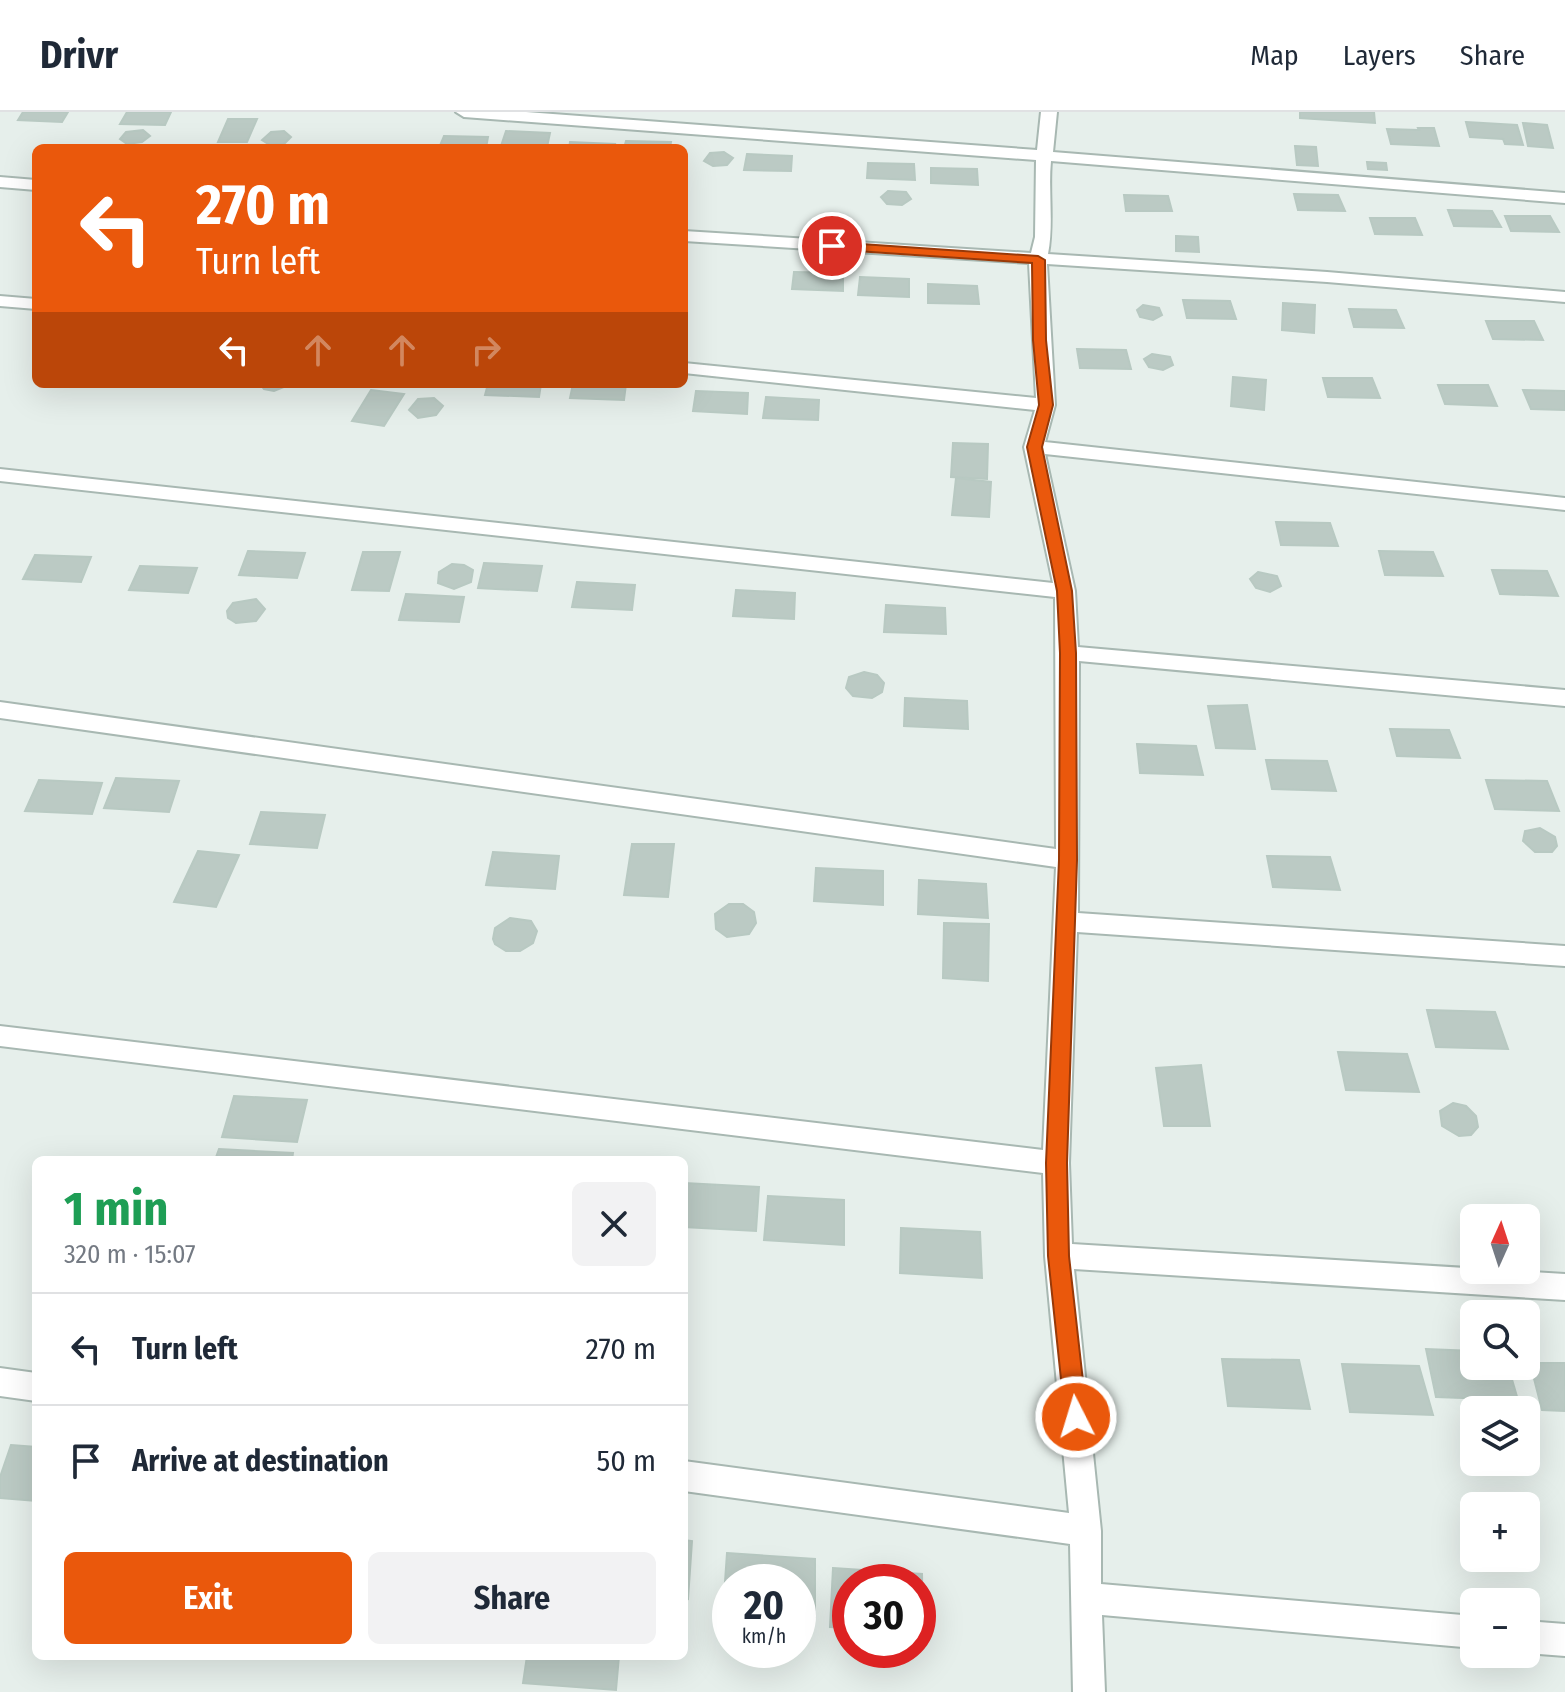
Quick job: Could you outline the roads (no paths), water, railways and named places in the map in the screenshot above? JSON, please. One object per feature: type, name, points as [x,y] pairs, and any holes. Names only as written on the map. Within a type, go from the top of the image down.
[{"type":"street","points":[[464,112],[1565,198]]},
{"type":"street","points":[[1049,112],[1043,237],[1038,260],[1040,340],[1046,405],[1034,447],[1065,591],[1068,653],[1068,860],[1056,1163],[1059,1256],[1086,1531],[1089,1692]]},
{"type":"street","points":[[0,182],[32,185]]},
{"type":"street","points":[[688,236],[1327,277],[1565,297]]},
{"type":"street","points":[[0,301],[32,304]]},
{"type":"street","points":[[688,368],[1046,405]]},
{"type":"street","points":[[1034,447],[1565,504]]},
{"type":"street","points":[[0,475],[1065,591]]},
{"type":"street","points":[[1068,653],[1565,698]]},
{"type":"street","points":[[0,710],[1068,860]]},
{"type":"street","points":[[1065,922],[1565,956]]},
{"type":"street","points":[[0,1036],[1056,1163]]},
{"type":"street","points":[[1059,1256],[1565,1287]]},
{"type":"street","points":[[0,1382],[32,1386]]},
{"type":"street","points":[[688,1477],[1086,1531]]},
{"type":"street","points":[[1085,1598],[1460,1631]]},
{"type":"street","points":[[1540,1638],[1565,1640]]}]
